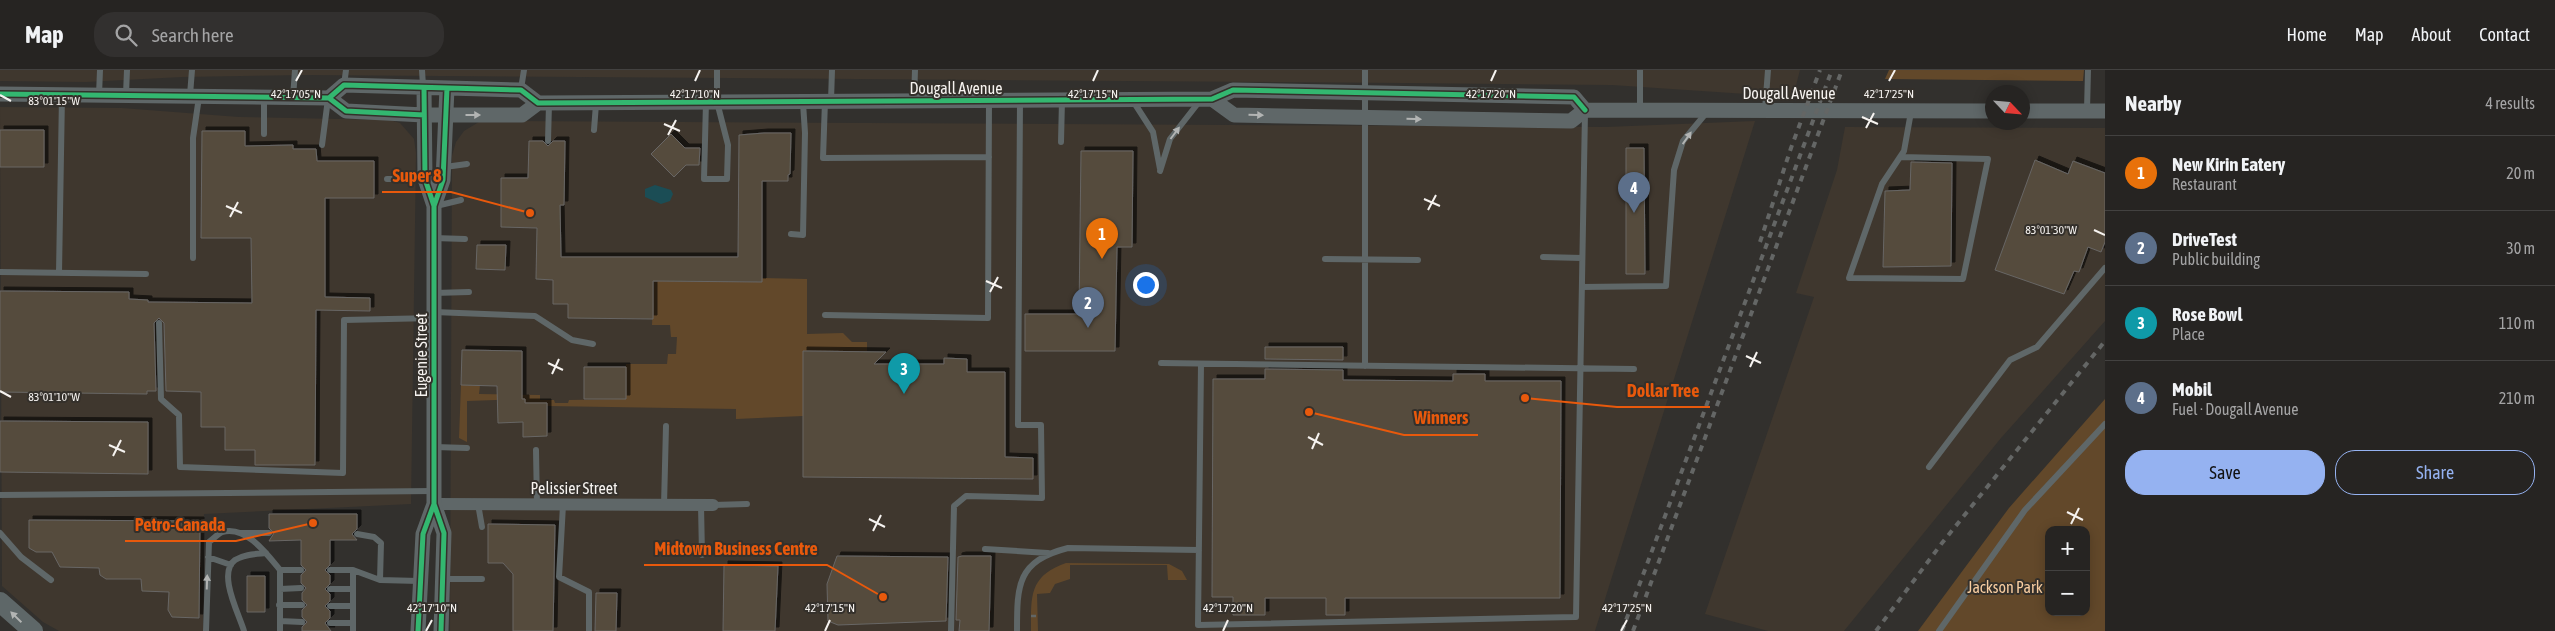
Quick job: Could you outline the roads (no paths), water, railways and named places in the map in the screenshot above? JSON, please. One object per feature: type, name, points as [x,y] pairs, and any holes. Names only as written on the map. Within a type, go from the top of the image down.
[{"type":"main road","points":[[0,602],[33,631]]},
{"type":"street","points":[[0,94],[328,98],[345,77],[424,88],[521,90],[543,103]]},
{"type":"street","name":"Eugenie Street","points":[[424,88],[425,180],[434,206]]},
{"type":"street","name":"Eugenie Street","points":[[418,631],[419,582],[423,534],[433,498],[434,206],[443,180],[447,88]]},
{"type":"street","name":"Dougall Avenue","points":[[328,98],[346,111],[424,115],[522,115],[543,103],[1207,100],[1233,90],[1574,97],[1585,110]]},
{"type":"street","name":"Dougall Avenue","points":[[1207,100],[1234,114],[1571,121],[1585,110],[1985,111]]},
{"type":"street","points":[[2030,111],[2105,111]]},
{"type":"street","name":"Eugenie Street","points":[[433,498],[444,533],[441,631]]},
{"type":"street","name":"Pelissier Street","points":[[433,498],[478,504],[707,505]]},
{"type":"lane","points":[[99,96],[100,70]]},
{"type":"lane","points":[[126,70],[126,96]]},
{"type":"lane","points":[[192,70],[195,96],[193,258]]},
{"type":"lane","points":[[293,98],[295,70]]},
{"type":"lane","points":[[422,70],[424,88]]},
{"type":"lane","points":[[521,90],[524,70]]},
{"type":"lane","points":[[711,102],[728,145],[727,179],[704,179],[711,102],[717,70]]},
{"type":"lane","points":[[832,70],[823,158],[988,157]]},
{"type":"lane","points":[[914,101],[915,70]]},
{"type":"lane","points":[[1365,70],[1365,366]]},
{"type":"lane","points":[[1640,70],[1640,110]]},
{"type":"lane","points":[[1765,110],[1768,70]]},
{"type":"lane","points":[[2087,111],[2088,70]]},
{"type":"lane","points":[[58,273],[62,95]]},
{"type":"lane","points":[[264,97],[264,134]]},
{"type":"lane","points":[[322,145],[328,98]]},
{"type":"lane","points":[[825,315],[988,318],[989,100]]},
{"type":"lane","points":[[952,631],[954,506],[966,496],[1042,498],[1041,426],[1018,426],[1020,100]]},
{"type":"lane","points":[[1061,142],[1062,100]]},
{"type":"lane","points":[[1132,100],[1153,132],[1160,171],[1170,139],[1207,100]]},
{"type":"lane","points":[[791,234],[803,235],[805,133],[802,101]]},
{"type":"lane","points":[[594,130],[596,102]]},
{"type":"lane","points":[[543,103],[548,141]]},
{"type":"lane","points":[[1201,364],[1198,625],[1576,617],[1585,110]]},
{"type":"lane","points":[[1582,288],[1666,286],[1674,170],[1683,141],[1708,110]]},
{"type":"lane","points":[[1900,157],[1988,159],[1963,279],[1849,278],[1882,184],[1904,150],[1911,111]]},
{"type":"lane","points":[[444,167],[467,164]]},
{"type":"lane","points":[[387,179],[425,180]]},
{"type":"lane","points":[[434,206],[461,200]]},
{"type":"lane","points":[[434,238],[465,239]]},
{"type":"lane","points":[[1543,257],[1582,258]]},
{"type":"lane","points":[[1325,259],[1418,260]]},
{"type":"lane","points":[[1929,467],[2010,360],[2037,347],[2105,268]]},
{"type":"lane","points":[[0,272],[146,274]]},
{"type":"lane","points":[[434,292],[469,292]]},
{"type":"lane","points":[[159,323],[161,399],[179,415],[180,467],[343,473],[344,320],[434,315],[535,316],[572,340],[594,344]]},
{"type":"lane","points":[[1161,363],[1634,369]]},
{"type":"lane","points":[[1939,631],[2026,510],[2105,424]]},
{"type":"lane","points":[[664,505],[666,426]]},
{"type":"lane","points":[[434,447],[467,448]]},
{"type":"lane","points":[[536,450],[536,504]]},
{"type":"lane","points":[[0,496],[433,498]]},
{"type":"lane","points":[[478,504],[482,527]]},
{"type":"lane","points":[[563,504],[559,577],[589,592],[589,631]]},
{"type":"lane","points":[[702,555],[707,505],[747,504]]},
{"type":"lane","points":[[0,532],[21,557],[51,580]]},
{"type":"lane","points":[[206,631],[209,542],[222,532],[269,533]]},
{"type":"lane","points":[[240,533],[252,540],[280,570],[280,631]]},
{"type":"lane","points":[[357,534],[369,535],[381,543],[380,580]]},
{"type":"lane","points":[[985,549],[1048,553],[1068,548],[1199,550]]},
{"type":"lane","points":[[244,631],[228,585],[228,569],[232,564],[245,556],[266,553]]},
{"type":"lane","points":[[1017,631],[1017,591],[1027,569],[1048,553]]},
{"type":"lane","points":[[208,557],[232,564]]},
{"type":"lane","points":[[280,570],[301,570]]},
{"type":"lane","points":[[330,570],[353,570],[380,580],[419,582]]},
{"type":"lane","points":[[353,570],[353,631]]},
{"type":"lane","points":[[443,579],[482,579]]},
{"type":"lane","points":[[280,589],[301,588]]},
{"type":"lane","points":[[330,589],[353,589]]},
{"type":"lane","points":[[279,605],[302,605]]},
{"type":"lane","points":[[330,606],[353,606]]},
{"type":"lane","points":[[280,621],[302,622]]},
{"type":"lane","points":[[330,623],[353,623]]},
{"type":"water","points":[[655,185],[671,190],[673,194],[670,201],[661,204],[645,197],[645,189]]},
{"type":"railway","points":[[1760,242],[1791,148],[1820,70]]},
{"type":"railway","points":[[1622,631],[1832,70]]},
{"type":"railway","points":[[1633,631],[1842,70]]},
{"type":"railway","points":[[1876,631],[1942,543],[2105,341]]},
{"type":"place","name":"Super 8","points":[[530,213]]},
{"type":"place","name":"Mobil","points":[[1634,213]]},
{"type":"place","name":"New Kirin Eatery","points":[[1102,259]]},
{"type":"place","name":"DriveTest","points":[[1088,328]]},
{"type":"place","name":"Rose Bowl","points":[[904,394]]},
{"type":"place","name":"Dollar Tree","points":[[1525,398]]},
{"type":"place","name":"Winners","points":[[1309,412]]},
{"type":"place","name":"Petro-Canada","points":[[313,523]]},
{"type":"place","name":"Midtown Business Centre","points":[[883,597]]},
{"type":"park label","name":"Jackson Park","points":[[2005,587]]}]
